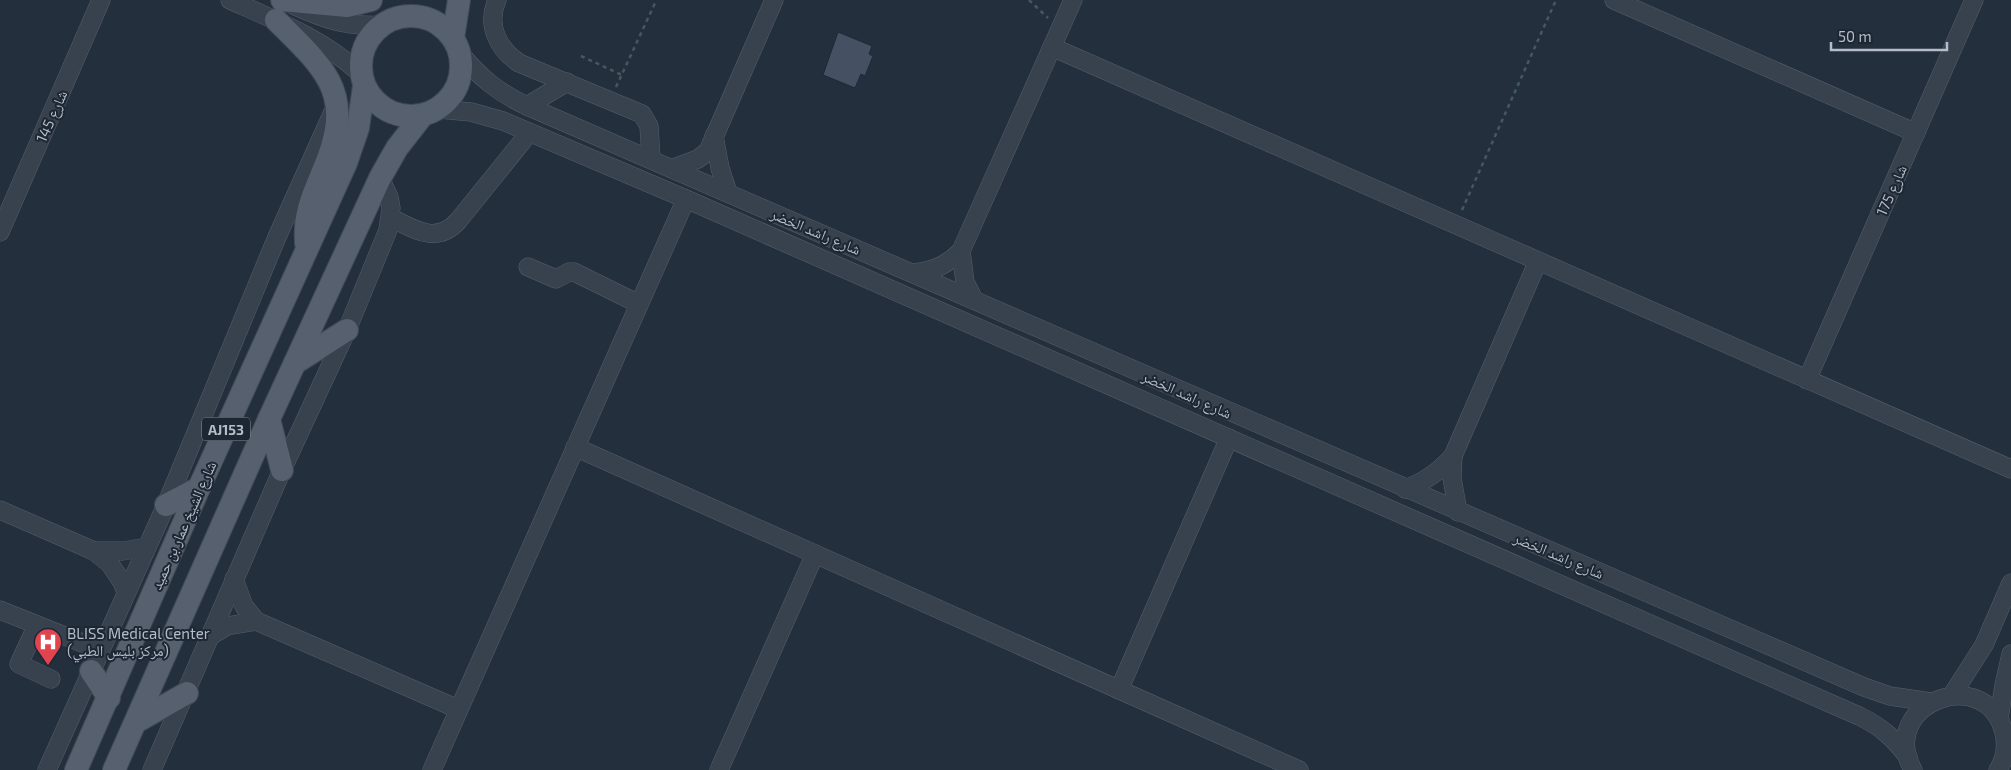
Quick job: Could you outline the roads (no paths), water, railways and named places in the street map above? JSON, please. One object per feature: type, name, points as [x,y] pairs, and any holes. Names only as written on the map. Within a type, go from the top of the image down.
[{"type":"main road","points":[[280,7],[347,6],[371,0]]},
{"type":"main road","points":[[412,0],[388,22],[371,34],[364,46],[360,60],[362,80],[373,100],[388,111],[404,116],[430,112],[450,99],[458,85],[462,69],[457,45],[459,0]]},
{"type":"main road","points":[[280,7],[325,72],[333,88],[337,103],[338,122],[335,140],[307,213],[305,228],[307,251]]},
{"type":"main road","points":[[388,22],[411,15],[427,18],[442,26],[457,45]]},
{"type":"main road","name":"شارع الشيخ عمار بن حميد","points":[[76,770],[199,488],[353,146],[358,128],[362,80]]},
{"type":"main road","name":"AJ153","points":[[114,770],[269,419],[380,178],[397,148],[430,112]]},
{"type":"main road","points":[[295,363],[347,330]]},
{"type":"main road","points":[[269,419],[282,470]]},
{"type":"main road","points":[[166,505],[199,488]]},
{"type":"main road","points":[[91,672],[109,698]]},
{"type":"main road","points":[[136,722],[187,693]]},
{"type":"street","name":"شارع 145","points":[[0,232],[6,200],[101,0]]},
{"type":"street","points":[[230,0],[280,7],[350,25],[388,22]]},
{"type":"street","points":[[496,0],[492,24],[499,44],[504,51],[519,63],[638,111],[645,118],[649,126],[651,158]]},
{"type":"street","points":[[674,168],[686,165],[708,151],[774,0]]},
{"type":"street","points":[[914,273],[935,269],[953,259],[961,251],[1073,0]]},
{"type":"street","points":[[1614,0],[1916,133]]},
{"type":"street","name":"شارع 175","points":[[1807,380],[1974,0]]},
{"type":"street","points":[[280,7],[327,46],[362,80]]},
{"type":"street","name":"شارع راشد الخضر","points":[[457,45],[481,77],[493,87],[527,106],[651,158],[1405,489],[1864,687],[1897,697],[1931,702]]},
{"type":"street","points":[[1052,47],[2011,469]]},
{"type":"street","points":[[527,106],[566,82]]},
{"type":"street","points":[[47,770],[166,505],[277,237],[337,103]]},
{"type":"street","name":"شارع راشد الخضر","points":[[430,112],[487,116],[686,199],[1859,716],[1886,732],[1911,763]]},
{"type":"street","points":[[391,218],[425,234],[440,233],[447,230],[458,221],[529,133]]},
{"type":"street","points":[[714,136],[720,168],[728,193]]},
{"type":"street","points":[[152,770],[282,470],[347,330],[388,230],[391,218],[389,197],[380,178]]},
{"type":"street","points":[[432,770],[686,199]]},
{"type":"street","points":[[961,251],[965,282],[974,300]]},
{"type":"street","points":[[1405,489],[1427,480],[1453,456],[1538,261]]},
{"type":"street","points":[[528,268],[556,279],[569,272],[574,272],[639,304]]},
{"type":"street","points":[[1119,690],[1228,438]]},
{"type":"street","points":[[575,447],[1300,770]]},
{"type":"street","points":[[1453,456],[1453,490],[1458,512]]},
{"type":"street","points":[[0,510],[94,551],[114,569],[126,592]]},
{"type":"street","points":[[94,551],[123,551],[147,547]]},
{"type":"street","points":[[719,770],[815,554]]},
{"type":"street","points":[[234,579],[240,597],[256,621],[458,710]]},
{"type":"street","points":[[1952,695],[1984,645],[2011,583]]},
{"type":"street","points":[[0,610],[100,650]]},
{"type":"street","points":[[210,636],[227,626],[256,621]]},
{"type":"street","points":[[37,625],[14,662],[51,679]]},
{"type":"street","points":[[1998,770],[2005,752],[2004,684],[2011,654]]},
{"type":"street","points":[[1911,763],[1906,744],[1913,720],[1921,710],[1941,697],[1952,695],[1969,697],[1984,703],[2004,728]]},
{"type":"place","name":"BLISS Medical Center (مركز بليس الطبي)","points":[[48,666]]}]
